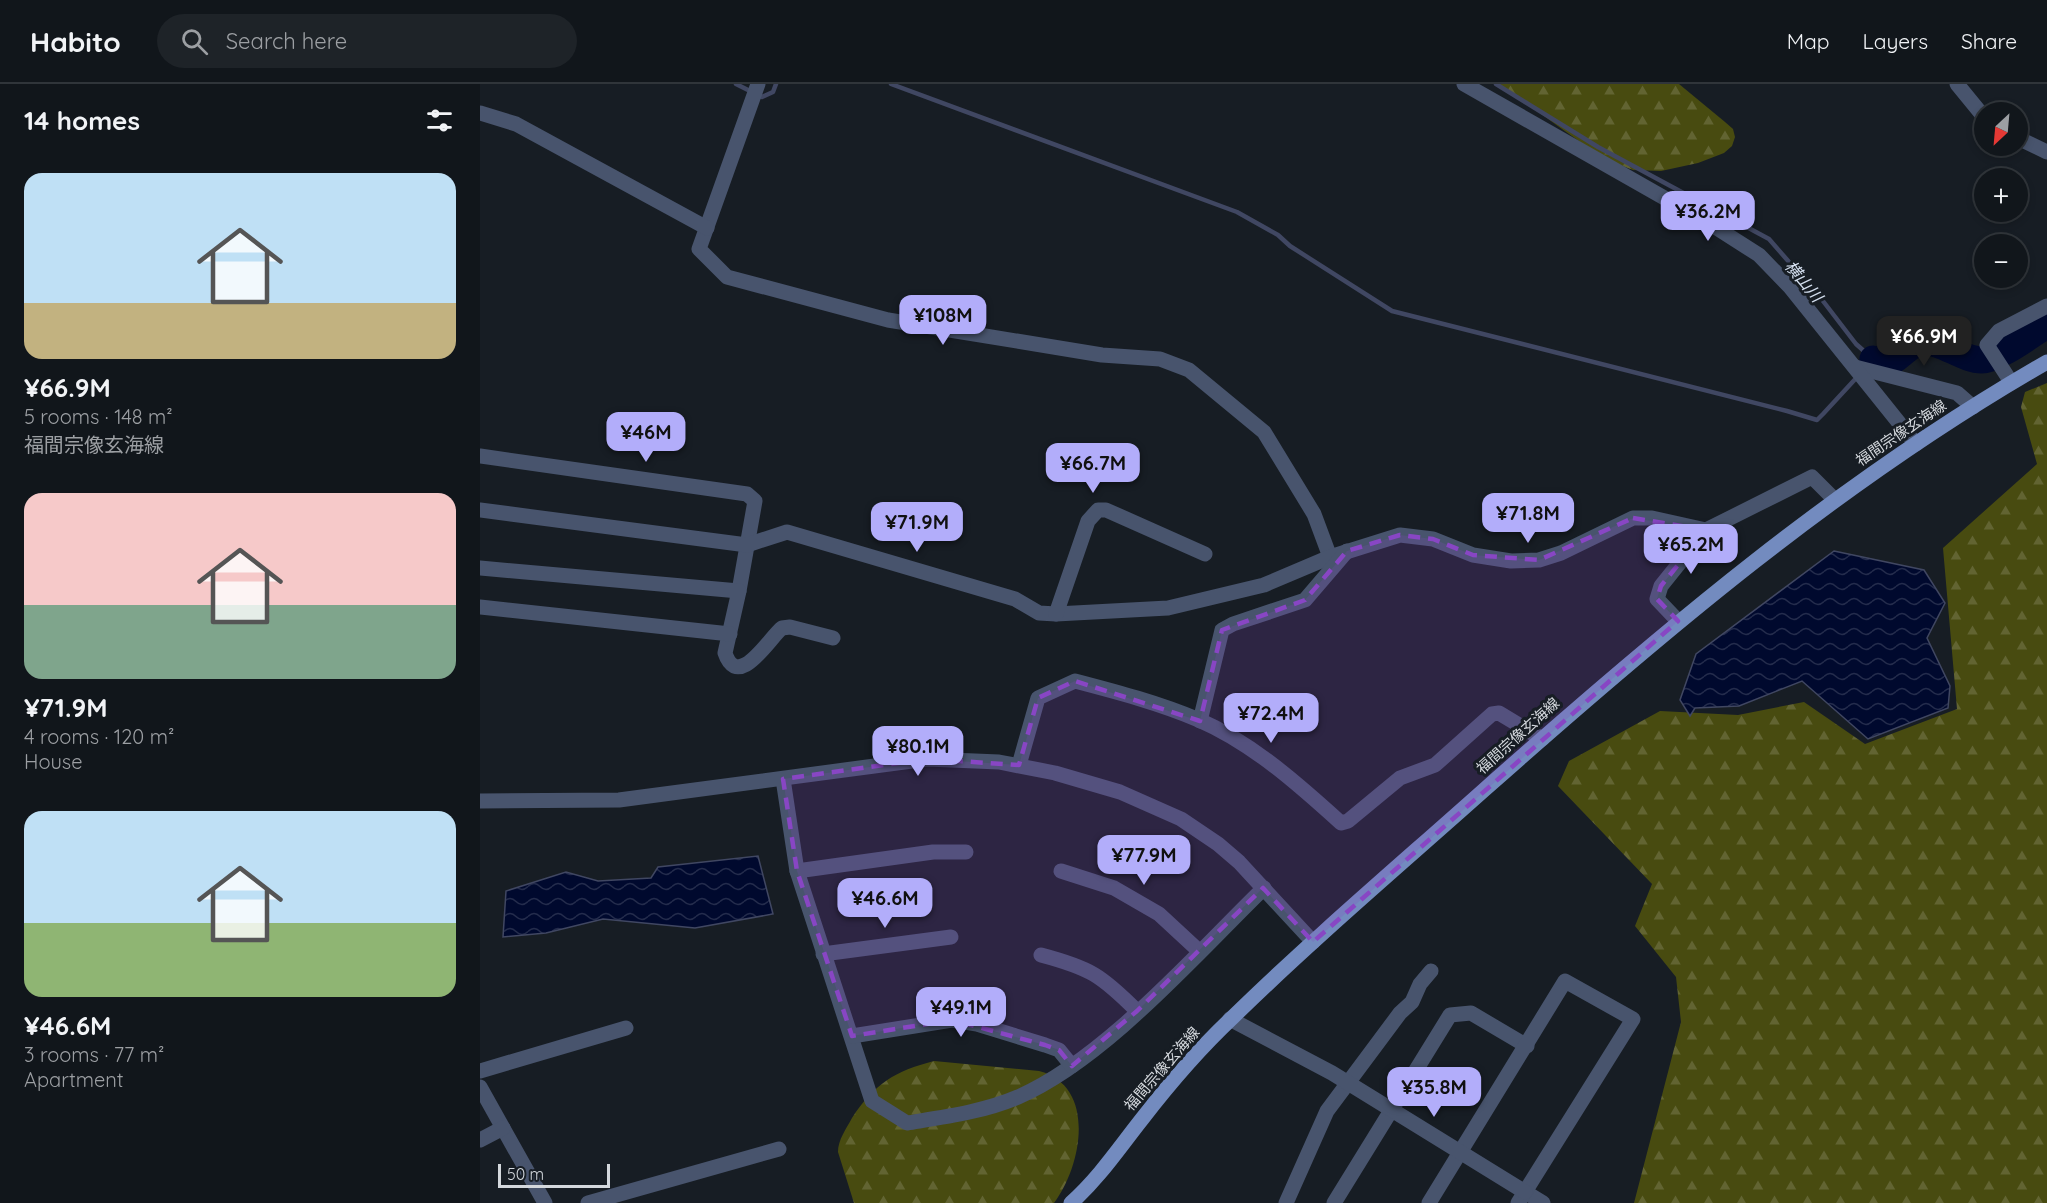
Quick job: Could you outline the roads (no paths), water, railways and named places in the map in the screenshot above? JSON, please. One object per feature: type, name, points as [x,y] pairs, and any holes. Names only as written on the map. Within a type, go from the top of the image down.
[{"type":"main road","name":"福間宗像玄海線","points":[[1071,1203],[1108,1165],[1144,1117],[1230,1019],[1313,942],[1678,621],[1834,499],[1972,407],[2047,362]]},
{"type":"street","points":[[758,84],[699,249],[727,277],[888,320],[1102,355],[1160,359],[1189,370],[1264,432],[1314,514],[1330,557]]},
{"type":"street","points":[[1464,84],[1713,225],[1759,255],[1790,287],[1916,444]]},
{"type":"street","points":[[1957,84],[1974,105]]},
{"type":"street","points":[[480,113],[516,124],[707,228]]},
{"type":"street","points":[[2028,143],[2047,153]]},
{"type":"street","points":[[2011,382],[1987,345],[1999,331],[2047,306]]},
{"type":"street","points":[[1855,367],[1957,393],[1972,407]]},
{"type":"street","points":[[480,456],[747,494],[754,501],[726,653],[728,661],[742,666],[762,653],[782,628],[789,627],[833,638]]},
{"type":"street","points":[[1678,621],[1657,599],[1661,586],[1706,530],[1812,477],[1834,499]]},
{"type":"street","points":[[480,510],[747,545],[787,532],[1015,599],[1039,613],[1056,614],[1145,610],[1222,597],[1290,576],[1330,557],[1400,535],[1433,539],[1473,555],[1511,561],[1539,560],[1633,518],[1652,518],[1706,530]]},
{"type":"street","points":[[1056,614],[1088,521],[1098,510],[1106,510],[1205,554]]},
{"type":"street","points":[[1200,721],[1222,630],[1233,624],[1305,600],[1347,551]]},
{"type":"street","points":[[480,568],[739,591]]},
{"type":"street","points":[[480,607],[730,634]]},
{"type":"street","points":[[1019,765],[1038,698],[1075,681],[1144,700],[1200,721],[1261,757],[1300,785],[1341,823],[1348,821],[1400,778],[1435,765],[1492,714],[1500,713],[1542,739]]},
{"type":"street","points":[[480,801],[619,800],[927,759],[975,760],[1019,765],[1120,792],[1171,814],[1218,844],[1264,888],[1313,942]]},
{"type":"street","points":[[783,779],[797,871],[872,1101],[907,1123],[987,1107],[1017,1097],[1054,1079],[1137,1011],[1264,888]]},
{"type":"street","points":[[797,871],[933,852],[966,852]]},
{"type":"street","points":[[1061,871],[1114,888],[1159,914],[1199,951]]},
{"type":"street","points":[[824,954],[951,937]]},
{"type":"street","points":[[1041,955],[1069,963],[1106,980],[1137,1011]]},
{"type":"street","points":[[1286,1203],[1327,1111],[1400,1013],[1412,1002],[1420,984],[1431,971]]},
{"type":"street","points":[[1429,1203],[1565,981],[1633,1019],[1522,1197]]},
{"type":"street","points":[[1334,1203],[1450,1015],[1471,1013],[1527,1046]]},
{"type":"street","points":[[1230,1019],[1347,1082],[1461,1153],[1522,1197],[1543,1203]]},
{"type":"street","points":[[852,1036],[952,1020],[977,1024],[1059,1050],[1072,1066]]},
{"type":"street","points":[[480,1071],[626,1028]]},
{"type":"street","points":[[480,1087],[545,1203]]},
{"type":"street","points":[[480,1140],[503,1128]]},
{"type":"street","points":[[588,1203],[779,1149]]},
{"type":"water","points":[[1834,551],[1924,570],[1945,603],[1927,638],[1950,686],[1948,708],[1868,739],[1802,681],[1739,706],[1695,708],[1690,716],[1680,700],[1696,654]]},
{"type":"water","points":[[758,856],[773,914],[695,928],[603,919],[546,933],[503,937],[506,891],[566,872],[598,881],[651,878],[658,867]]},
{"type":"waterway","points":[[736,84],[762,97],[773,92],[776,84]]},
{"type":"waterway","points":[[891,84],[1237,212],[1278,235],[1290,246],[1392,311],[1817,420],[1859,375]]},
{"type":"waterway","name":"横山川","points":[[1496,84],[1598,147],[1769,239],[1823,301],[1856,344],[1873,359],[1866,367]]},
{"type":"waterway","name":"横山川","points":[[1873,359],[1884,365],[1914,345],[1927,342],[1943,346],[1966,357],[1989,359],[2047,325]]}]
